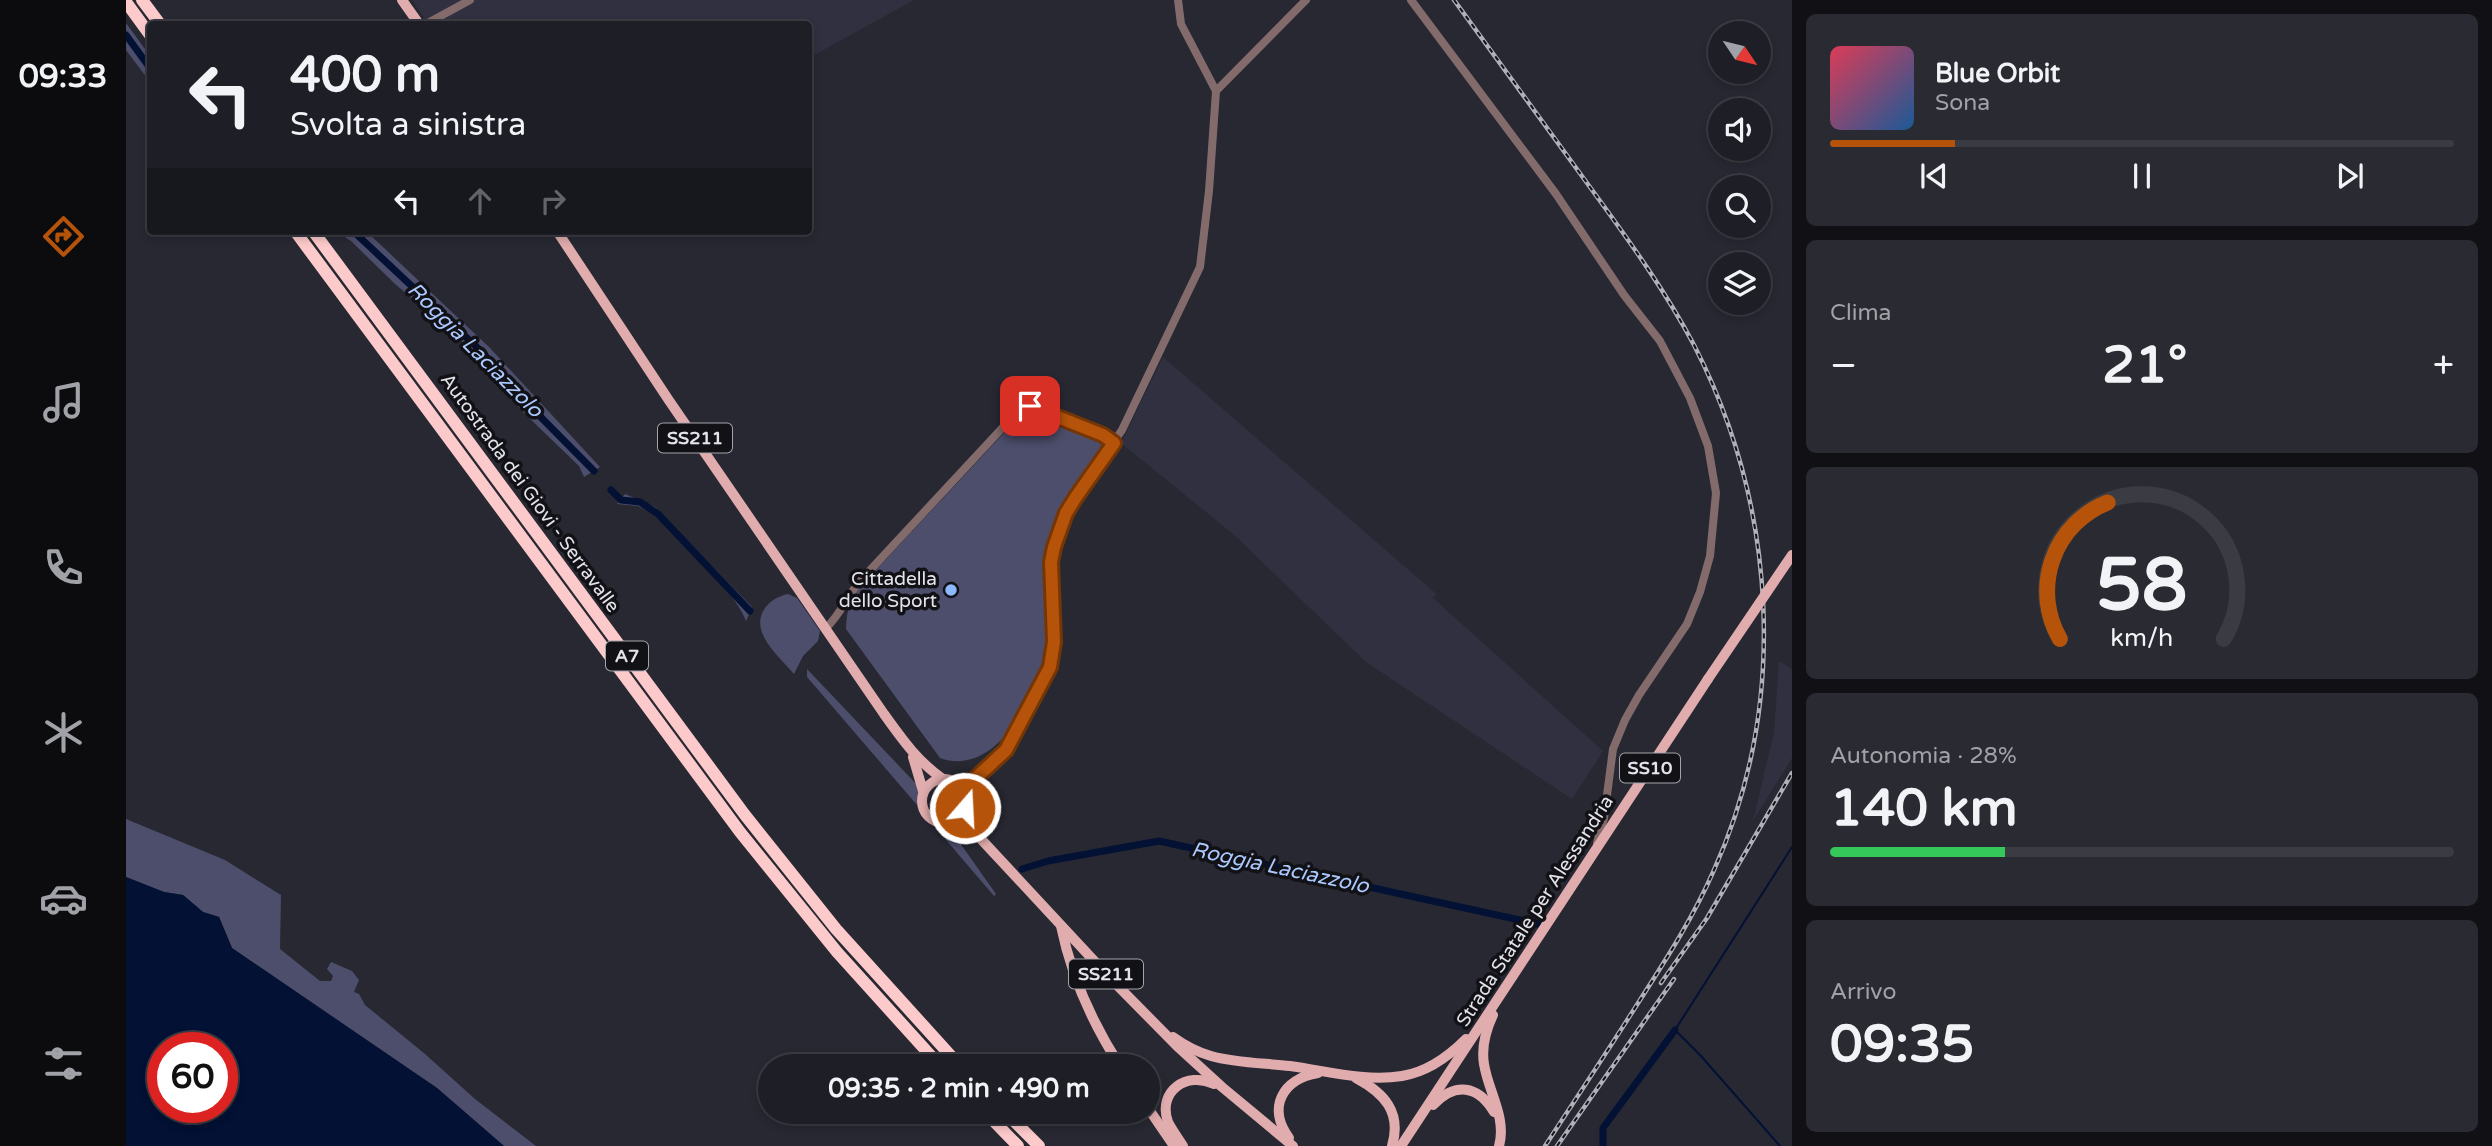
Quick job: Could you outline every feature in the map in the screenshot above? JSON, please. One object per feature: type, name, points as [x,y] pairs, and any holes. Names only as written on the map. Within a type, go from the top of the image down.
[{"type":"highway","points":[[142,0],[158,21]]},
{"type":"highway","points":[[126,2],[147,31]]},
{"type":"highway","name":"Autostrada dei Giovi - Serravalle","points":[[298,235],[740,832],[837,952],[929,1054]]},
{"type":"highway","name":"Autostrada dei Giovi - Serravalle","points":[[316,235],[745,816],[836,929],[949,1054]]},
{"type":"highway","points":[[997,1124],[1018,1146]]},
{"type":"highway","points":[[1017,1124],[1039,1146]]},
{"type":"main road","points":[[402,0],[417,21]]},
{"type":"main road","name":"SS211","points":[[560,235],[668,399],[912,753],[926,767],[943,779],[957,783],[963,790],[970,822],[980,838],[1152,1022],[1222,1087],[1295,1146]]},
{"type":"main road","name":"Strada Statale per Alessandria","points":[[1401,1146],[1792,555]]},
{"type":"main road","name":"SS211","points":[[912,753],[923,791],[921,805],[925,814],[932,821],[964,829],[980,838]]},
{"type":"main road","points":[[923,791],[933,781],[943,779]]},
{"type":"main road","points":[[946,824],[961,816],[966,804]]},
{"type":"main road","points":[[1061,925],[1067,954],[1100,1035],[1112,1054]]},
{"type":"main road","points":[[1499,1146],[1502,1130],[1483,1065],[1483,1052],[1488,1026],[1504,990]]},
{"type":"main road","points":[[1152,1022],[1179,1041],[1209,1055],[1352,1076],[1386,1077],[1418,1072],[1450,1055],[1483,1021]]},
{"type":"main road","points":[[1295,1146],[1280,1121],[1279,1102],[1283,1093],[1297,1079],[1325,1072]]},
{"type":"main road","points":[[1352,1076],[1378,1091],[1391,1107],[1395,1124],[1392,1146]]},
{"type":"main road","points":[[1183,1146],[1168,1122],[1167,1104],[1170,1095],[1176,1087],[1194,1078],[1222,1087]]},
{"type":"main road","points":[[1410,1133],[1442,1096],[1458,1090],[1471,1090],[1484,1097],[1500,1121]]},
{"type":"main road","points":[[1159,1124],[1174,1146]]},
{"type":"street","points":[[432,21],[470,0]]},
{"type":"street","points":[[963,790],[1006,750],[1050,667],[1054,642],[1051,562],[1056,540],[1076,497],[1114,443],[1200,267],[1216,91],[1181,24],[1178,0]]},
{"type":"street","points":[[1216,91],[1306,0]]},
{"type":"street","points":[[1411,0],[1556,194],[1624,295],[1660,341],[1690,398],[1708,446],[1716,493],[1710,556],[1700,592],[1687,624],[1639,695],[1613,749],[1604,818],[1591,856]]},
{"type":"street","points":[[826,628],[834,621],[852,590],[1020,409],[1035,407],[1103,435],[1114,443]]},
{"type":"shaded area","points":[[412,0],[914,0],[812,56],[812,21],[426,21]]},
{"type":"shaded area","points":[[126,23],[147,52],[147,78],[126,50]]},
{"type":"shaded area","points":[[336,235],[370,235],[490,348],[600,467],[584,477],[579,466],[523,412],[458,337],[395,284],[351,241],[343,236]]},
{"type":"shaded area","points":[[1163,357],[1433,591],[1436,594],[1433,598],[1603,751],[1572,799],[1366,662],[1233,534],[1121,443]]},
{"type":"shaded area","name":"Cittadella dello Sport","points":[[1032,411],[1096,437],[1102,445],[1063,506],[1048,544],[1044,563],[1047,623],[1045,653],[1029,699],[1016,722],[1000,741],[982,754],[962,761],[940,758],[846,629],[849,606],[861,586],[1016,420]]},
{"type":"shaded area","points":[[625,494],[655,507],[752,607],[746,621],[731,595],[718,580],[652,513],[638,506],[617,504]]},
{"type":"shaded area","points":[[788,594],[797,598],[820,631],[818,641],[803,656],[794,674],[768,644],[760,626],[767,605]]},
{"type":"shaded area","points":[[1779,661],[1792,669],[1792,758],[1753,821],[1774,732]]},
{"type":"shaded area","points":[[807,669],[921,789],[917,805],[807,677]]},
{"type":"shaded area","points":[[126,819],[225,860],[281,895],[280,949],[320,981],[331,981],[333,976],[327,969],[331,962],[352,971],[359,980],[354,992],[359,994],[365,1005],[475,1099],[536,1146],[504,1146],[437,1088],[232,948],[219,917],[203,912],[183,895],[164,892],[126,877]]},
{"type":"shaded area","points":[[948,826],[996,894],[994,896],[935,827]]},
{"type":"shaded area","points":[[126,877],[164,892],[183,895],[203,912],[219,917],[232,948],[437,1088],[504,1146],[126,1146]]},
{"type":"waterway","name":"Roggia Laciazzolo","points":[[126,35],[147,64]]},
{"type":"waterway","name":"Roggia Laciazzolo","points":[[357,235],[483,353],[512,388],[594,471]]},
{"type":"waterway","name":"Roggia Laciazzolo","points":[[611,490],[621,500],[640,502],[658,514],[750,611]]},
{"type":"waterway","name":"Roggia Laciazzolo","points":[[1022,869],[1048,861],[1159,841],[1538,924]]},
{"type":"waterway","points":[[1780,1146],[1675,1030],[1792,847]]},
{"type":"waterway","name":"Roggia Laciazzolo","points":[[1603,1146],[1603,1128],[1675,1030]]},
{"type":"railway","points":[[1454,0],[1634,249],[1694,345],[1722,407],[1743,472],[1757,538],[1763,606],[1763,673],[1754,740],[1738,806],[1714,870],[1670,953],[1545,1146]]},
{"type":"railway","points":[[1661,983],[1707,918],[1792,773]]},
{"type":"railway","points":[[1557,1146],[1674,979]]},
{"type":"place","name":"Cittadella dello Sport","points":[[951,590]]},
{"type":"route","points":[[965,808],[963,790],[1006,750],[1050,667],[1054,642],[1051,562],[1054,547],[1066,513],[1114,443],[1103,435],[1030,406]]}]
